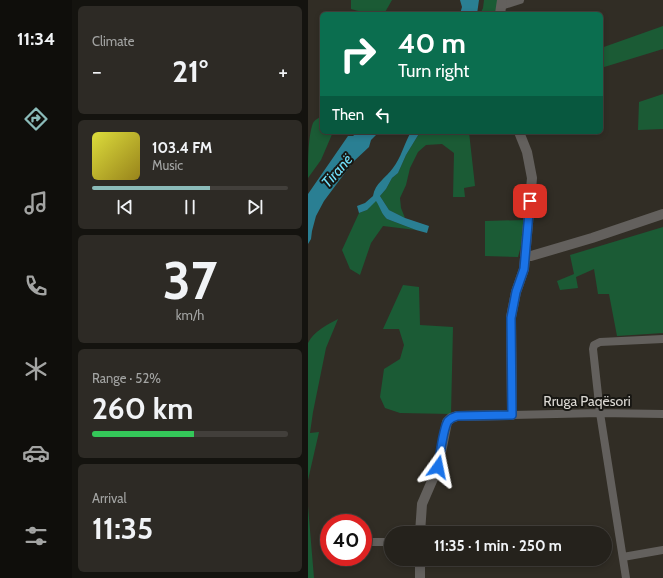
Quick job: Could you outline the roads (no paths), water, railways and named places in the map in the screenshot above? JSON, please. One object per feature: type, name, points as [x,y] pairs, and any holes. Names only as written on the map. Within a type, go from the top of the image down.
[{"type":"street","points":[[501,7],[520,0]]},
{"type":"street","points":[[420,526],[422,504],[436,472],[447,422],[451,418],[457,416],[512,415],[511,318],[516,292],[524,269],[532,178],[527,152],[520,134]]},
{"type":"street","points":[[525,256],[531,256],[592,238],[663,214]]},
{"type":"street","points":[[626,578],[600,413],[594,345],[600,342],[663,339]]},
{"type":"street","name":"Rruga Paqësori","points":[[512,415],[600,413],[663,414]]},
{"type":"street","points":[[372,542],[384,542]]},
{"type":"street","points":[[623,557],[663,550]]},
{"type":"street","points":[[420,566],[420,578]]},
{"type":"water","points":[[460,0],[479,0],[477,12],[461,12],[462,7]]},
{"type":"water","name":"Tiranë","points":[[356,134],[377,134],[371,140],[369,147],[353,162],[324,201],[316,216],[311,239],[308,244],[308,194],[348,136],[353,136]]},
{"type":"water","points":[[410,134],[419,134],[406,155],[398,173],[392,178],[380,196],[389,210],[405,218],[429,226],[427,233],[387,219],[376,201],[367,210],[359,213],[357,206],[365,203],[373,196],[378,184],[396,164]]}]
